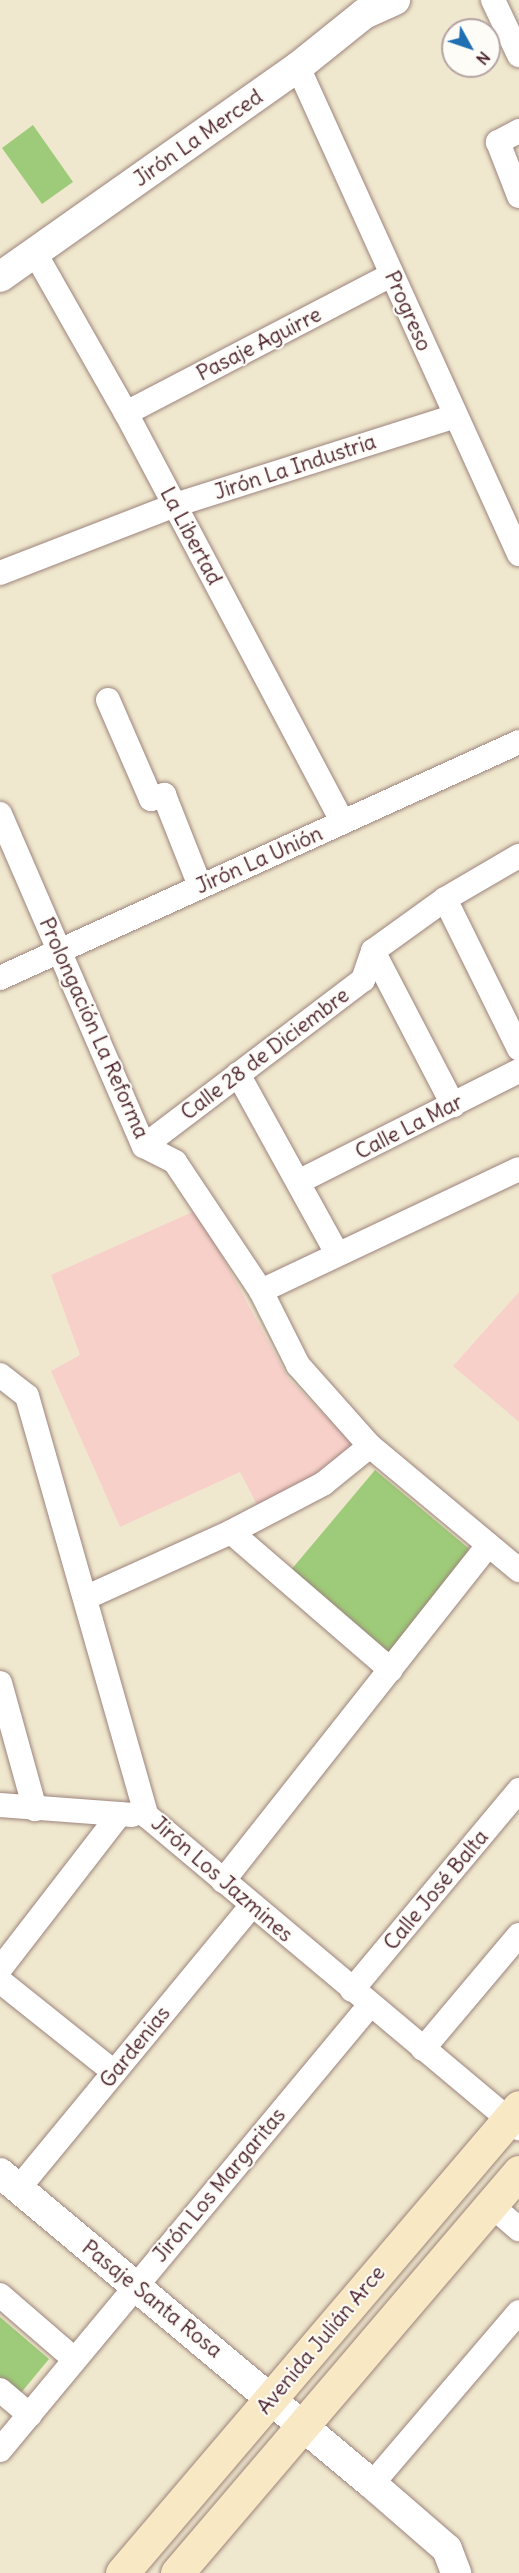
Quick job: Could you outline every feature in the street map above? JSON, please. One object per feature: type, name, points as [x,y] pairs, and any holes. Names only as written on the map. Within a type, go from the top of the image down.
[{"type":"main road","name":"Avenida Julián Arce","points":[[122,2573],[515,2118]]},
{"type":"main road","name":"Avenida Julián Arce","points":[[177,2573],[519,2172]]},
{"type":"street","name":"Jirón La Merced","points":[[0,277],[298,67],[364,14],[395,0]]},
{"type":"street","points":[[493,0],[519,55]]},
{"type":"street","name":"Progreso","points":[[298,67],[519,554]]},
{"type":"street","points":[[519,131],[498,142],[519,196]]},
{"type":"street","name":"La Libertad","points":[[35,253],[126,413],[343,822]]},
{"type":"street","name":"Pasaje Aguirre","points":[[126,413],[391,275]]},
{"type":"street","name":"Jirón La Industria","points":[[0,573],[175,505],[455,416]]},
{"type":"street","points":[[108,700],[152,799],[164,795],[200,886]]},
{"type":"street","name":"Jirón La Unión","points":[[0,978],[62,953],[200,886],[519,742]]},
{"type":"street","name":"Prolongación La Reforma","points":[[0,814],[144,1146],[175,1162],[261,1291],[298,1365],[370,1446],[519,1570]]},
{"type":"street","points":[[453,1105],[373,951],[445,898],[519,856]]},
{"type":"street","points":[[445,898],[519,1049]]},
{"type":"street","name":"Calle 28 de Diciembre","points":[[144,1146],[363,980],[373,951]]},
{"type":"street","name":"Calle La Mar","points":[[298,1182],[519,1071]]},
{"type":"street","points":[[238,1074],[337,1253]]},
{"type":"street","points":[[261,1291],[337,1253],[519,1169]]},
{"type":"street","name":"Jirón Los Jazmines","points":[[0,1375],[27,1396],[147,1816],[423,2049],[515,2118]]},
{"type":"street","points":[[85,1598],[231,1532],[323,1484],[370,1446]]},
{"type":"street","points":[[231,1532],[391,1670]]},
{"type":"street","points":[[223,1881],[488,1545]]},
{"type":"street","points":[[0,1683],[34,1809]]},
{"type":"street","name":"Calle José Balta","points":[[362,1997],[519,1790]]},
{"type":"street","points":[[0,1805],[147,1816]]},
{"type":"street","points":[[0,1969],[120,1814]]},
{"type":"street","name":"Gardenias","points":[[9,2181],[114,2072],[251,1906]]},
{"type":"street","points":[[423,2049],[519,1935]]},
{"type":"street","points":[[0,1981],[114,2072]]},
{"type":"street","name":"Jirón Los Margaritas","points":[[0,2450],[135,2285],[362,1997]]},
{"type":"street","name":"Pasaje Santa Rosa","points":[[9,2181],[304,2424],[447,2549],[456,2573]]},
{"type":"street","points":[[491,2205],[519,2229]]},
{"type":"street","points":[[0,2295],[73,2358]]},
{"type":"street","points":[[372,2484],[519,2312]]},
{"type":"street","points":[[0,2390],[30,2415]]},
{"type":"shaded area","points":[[197,1210],[288,1378],[357,1448],[323,1479],[257,1505],[240,1472],[120,1527],[51,1371],[80,1355],[51,1275]]},
{"type":"shaded area","points":[[519,1292],[519,1422],[453,1366]]},
{"type":"green space","points":[[33,125],[73,182],[42,204],[2,148]]},
{"type":"green space","points":[[375,1470],[473,1552],[388,1653],[291,1570]]},
{"type":"green space","points":[[0,2317],[49,2359],[20,2394],[0,2378]]}]
